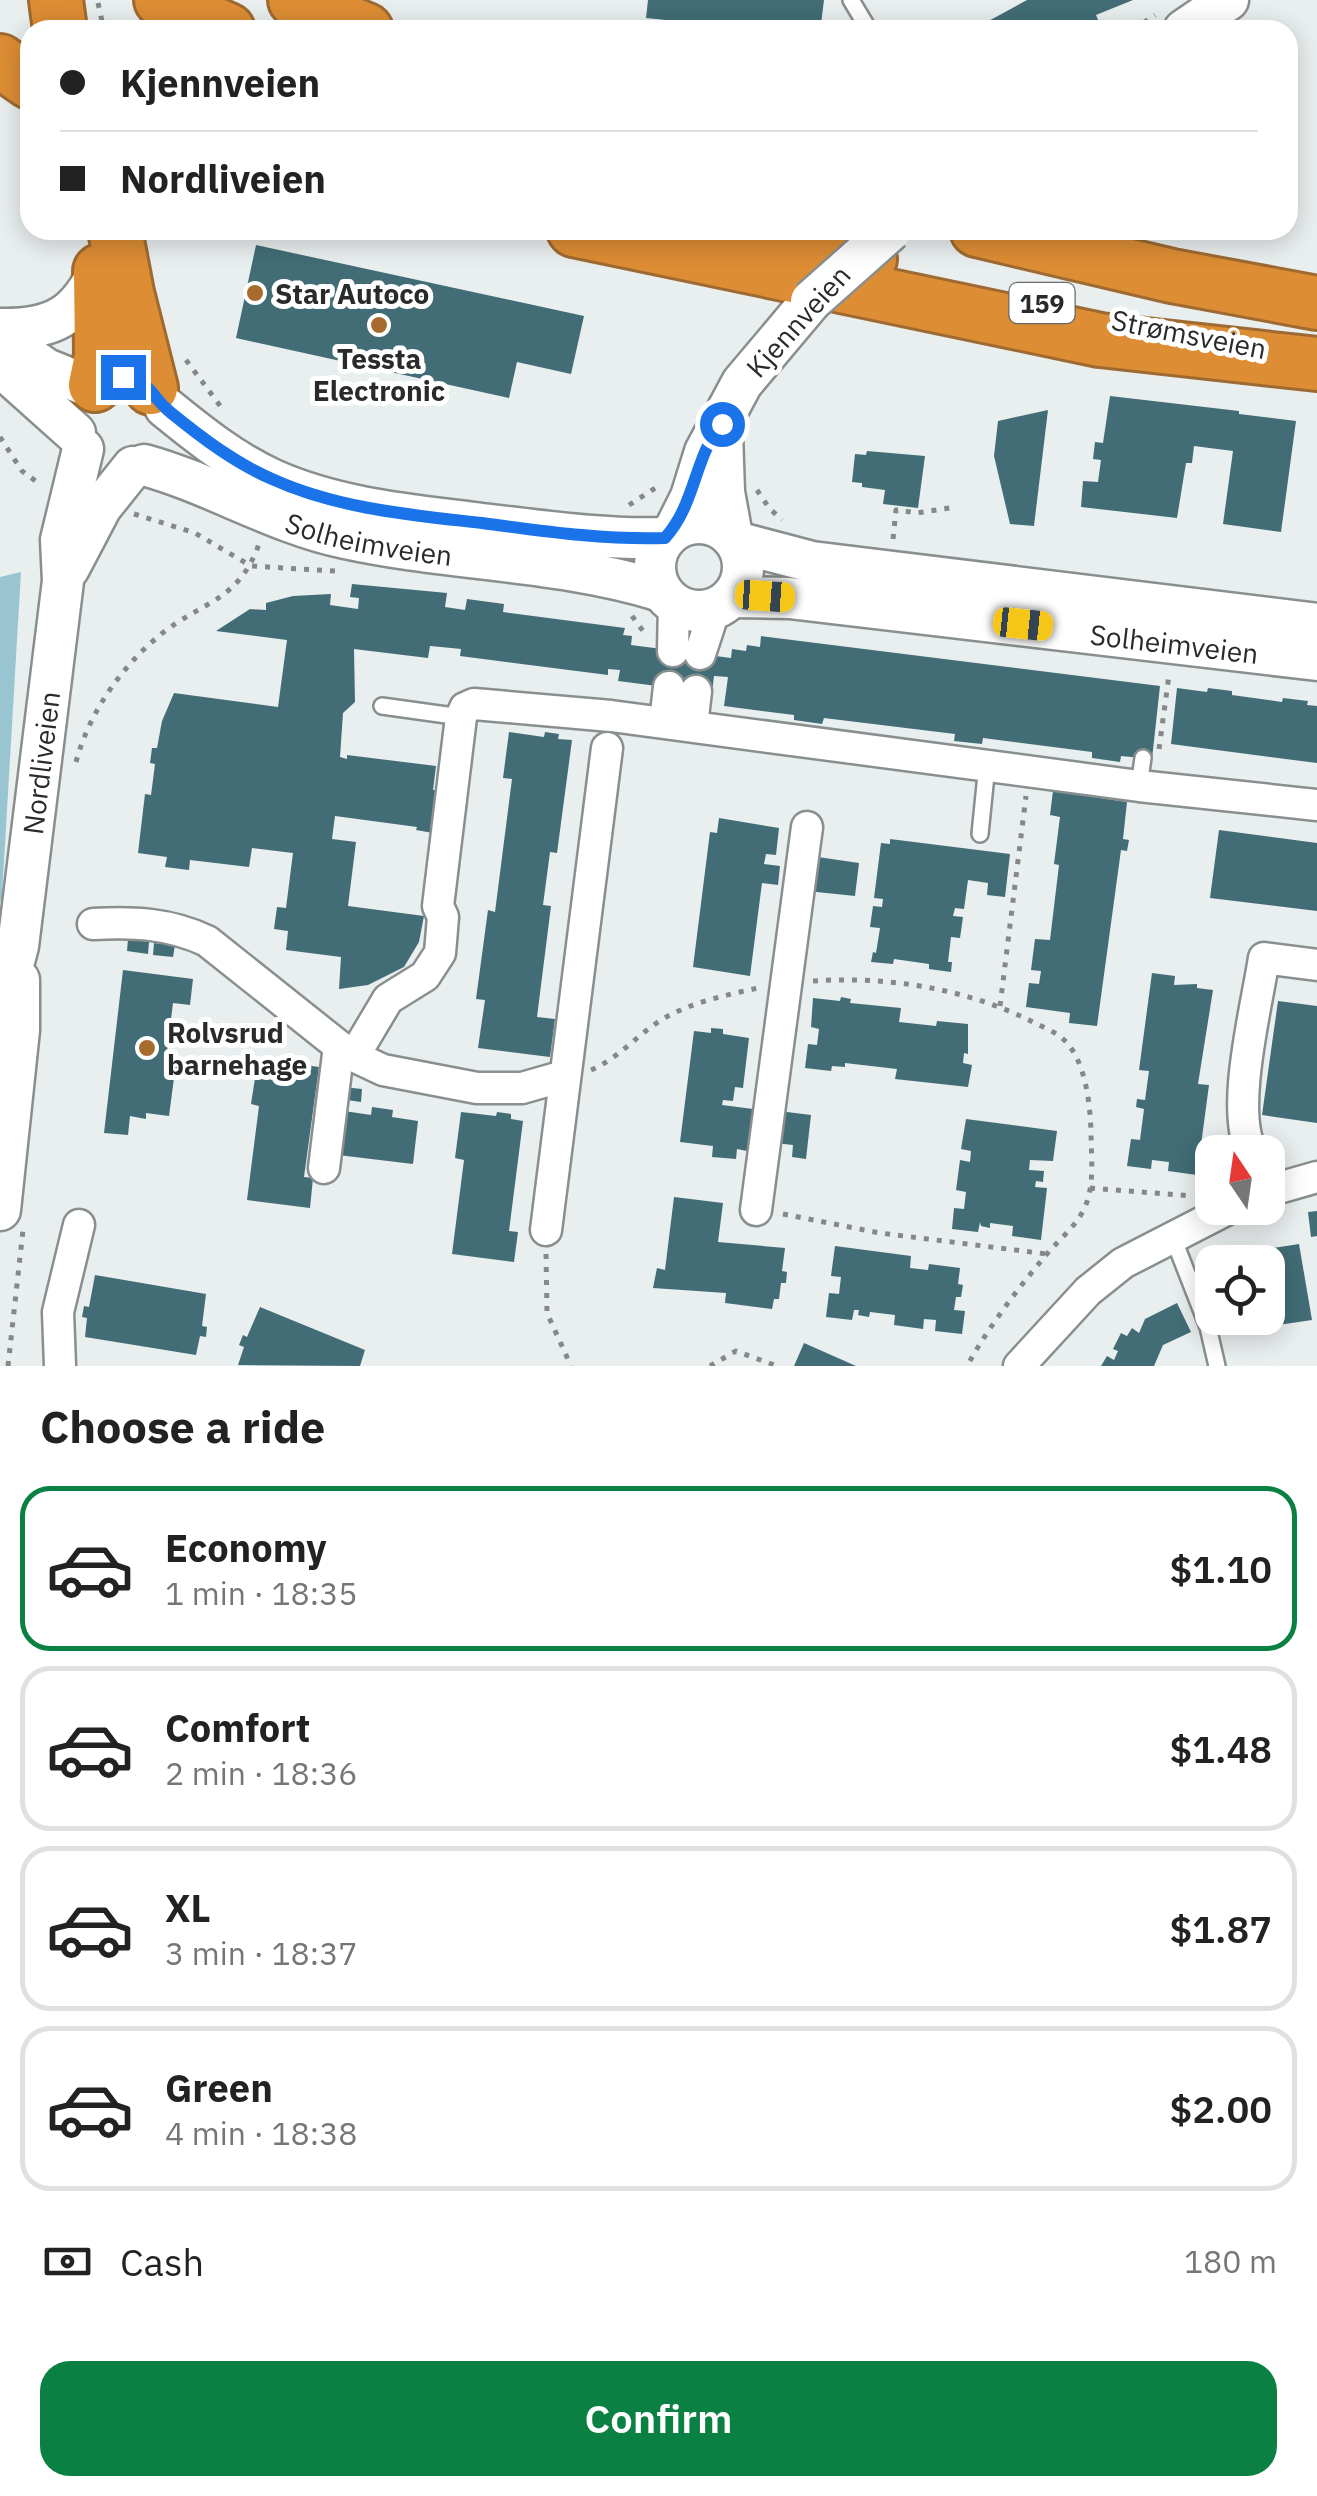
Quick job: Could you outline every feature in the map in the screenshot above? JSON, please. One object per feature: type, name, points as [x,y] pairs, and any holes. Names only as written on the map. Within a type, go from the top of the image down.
[{"type":"highway","points":[[161,0],[206,20]]},
{"type":"highway","points":[[295,0],[342,20]]},
{"type":"highway","points":[[93,386],[101,356],[108,240]]},
{"type":"highway","points":[[109,240],[165,381]]},
{"type":"highway","points":[[622,240],[1100,340],[1317,361]]},
{"type":"highway","name":"Strømsveien","points":[[807,240],[997,293],[1317,361]]},
{"type":"highway","name":"Strømsveien","points":[[1019,240],[1172,276],[1305,299]]},
{"type":"main road","points":[[1199,20],[1228,0]]},
{"type":"main road","points":[[0,328],[51,324],[64,316],[89,292],[107,240]]},
{"type":"main road","name":"Kjennveien","points":[[670,533],[691,497],[705,452],[748,374],[811,301],[880,240]]},
{"type":"main road","points":[[0,337],[46,368],[93,386],[123,377],[165,381]]},
{"type":"main road","points":[[0,366],[100,464],[122,469],[138,466]]},
{"type":"main road","name":"Nordliveien","points":[[64,580],[101,507],[161,446],[166,433],[165,381]]},
{"type":"main road","name":"Solheimveien","points":[[165,381],[240,462],[273,480],[317,496],[397,512],[583,536],[670,533]]},
{"type":"main road","name":"Nordliveien","points":[[0,1014],[18,946],[64,580],[61,540],[79,441],[76,412],[93,386]]},
{"type":"main road","name":"Kjennveien","points":[[722,424],[724,492],[734,539]]},
{"type":"main road","name":"Solheimveien","points":[[138,466],[315,531],[386,546],[591,572],[668,597]]},
{"type":"main road","points":[[686,524],[711,524],[734,539],[744,564],[738,587],[724,602],[694,611],[668,597],[656,580],[655,558],[670,533],[686,524]]},
{"type":"main road","name":"Solheimveien","points":[[734,539],[812,562],[1317,624]]},
{"type":"main road","name":"Solheimveien","points":[[724,602],[789,598],[1317,660]]},
{"type":"main road","name":"Nordliveien","points":[[1,1187],[20,1030],[18,946]]},
{"type":"street","points":[[668,597],[686,653],[724,602]]},
{"type":"street","points":[[679,724],[682,689]]},
{"type":"street","points":[[324,1168],[346,1051],[388,999],[425,976],[440,953],[444,916],[438,906],[461,717],[465,708],[474,704],[679,724],[1029,772],[1145,777],[1317,805]]},
{"type":"street","points":[[546,1230],[607,748]]},
{"type":"street","points":[[756,1210],[807,827]]},
{"type":"street","points":[[93,924],[154,924],[183,930],[207,941],[346,1051],[384,1070],[477,1088],[522,1088],[564,1076]]},
{"type":"street","points":[[1247,1135],[1243,1121],[1244,1078],[1264,958],[1317,965]]},
{"type":"street","points":[[1285,1181],[1317,1177]]},
{"type":"street","points":[[60,1366],[58,1312],[79,1225]]},
{"type":"street","points":[[1019,1366],[1088,1291],[1123,1263],[1195,1225]]},
{"type":"lane","points":[[382,706],[461,717]]},
{"type":"lane","points":[[607,748],[611,716]]},
{"type":"lane","points":[[980,834],[987,765]]},
{"type":"lane","points":[[1172,1236],[1208,1328],[1218,1366]]},
{"type":"path","points":[[165,381],[224,411]]},
{"type":"path","points":[[0,437],[22,471],[52,491]]},
{"type":"path","points":[[618,507],[641,500],[663,480]]},
{"type":"path","points":[[893,542],[896,510],[917,513],[956,507]]},
{"type":"path","points":[[251,566],[263,533]]},
{"type":"path","points":[[1145,777],[1170,672]]},
{"type":"path","points":[[1000,1006],[1029,772]]},
{"type":"path","points":[[564,1076],[584,1073],[612,1061],[668,1016],[732,994],[846,979],[920,986],[1000,1006],[1066,1041],[1077,1058],[1090,1120],[1090,1188],[1076,1223],[1046,1254],[966,1366]]},
{"type":"path","points":[[1090,1188],[1193,1196]]},
{"type":"path","points":[[756,1210],[819,1218],[880,1233],[1046,1254]]},
{"type":"path","points":[[546,1230],[548,1313],[571,1366]]},
{"type":"path","points":[[710,1366],[736,1351],[777,1366]]},
{"type":"shaded area","points":[[21,572],[2,895],[0,903],[0,577]]},
{"type":"building","points":[[648,0],[824,0],[822,20],[646,18]]},
{"type":"building","points":[[1027,0],[1133,0],[1096,15],[1098,20],[990,20]]},
{"type":"building","points":[[256,245],[584,316],[571,374],[517,362],[509,398],[236,338]]},
{"type":"building","points":[[1110,396],[1296,421],[1281,532],[1223,524],[1233,451],[1194,446],[1192,463],[1186,463],[1177,518],[1081,507],[1083,481],[1098,482],[1101,460],[1093,459],[1095,442],[1103,443]]},
{"type":"building","points":[[1048,410],[1034,526],[1010,524],[994,456],[998,421]]},
{"type":"building","points":[[867,451],[925,456],[918,508],[883,504],[885,490],[852,482],[855,454],[866,455]]},
{"type":"building","points":[[352,584],[447,593],[445,607],[465,610],[467,599],[504,604],[503,612],[625,628],[623,635],[632,636],[631,645],[731,658],[732,649],[760,647],[761,636],[1160,686],[1152,759],[1121,756],[1120,762],[1092,758],[1092,752],[983,738],[982,744],[954,741],[955,734],[824,718],[822,724],[794,720],[794,715],[724,706],[728,677],[714,676],[712,693],[618,681],[620,670],[608,669],[608,675],[460,656],[461,649],[430,646],[428,658],[354,649],[355,702],[343,713],[340,757],[436,766],[433,790],[439,790],[433,833],[416,830],[417,827],[335,816],[332,839],[356,842],[348,906],[424,916],[419,942],[404,967],[368,985],[339,989],[341,957],[286,950],[288,931],[274,929],[277,907],[286,908],[293,853],[252,848],[249,867],[190,860],[189,870],[165,867],[167,857],[138,853],[145,794],[151,795],[155,764],[150,763],[152,748],[157,748],[162,721],[174,693],[278,707],[287,640],[216,631],[250,609],[266,610],[266,603],[293,596],[331,594],[330,605],[358,609],[359,598],[350,597]]},
{"type":"building","points":[[1177,688],[1232,691],[1232,695],[1282,702],[1283,698],[1308,701],[1307,705],[1317,706],[1317,763],[1171,744]]},
{"type":"building","points":[[509,732],[544,737],[545,732],[559,734],[558,739],[572,740],[557,853],[550,852],[543,905],[551,906],[537,1017],[555,1019],[550,1057],[478,1048],[485,1000],[476,999],[488,910],[495,912],[512,779],[503,778]]},
{"type":"building","points":[[1053,791],[1127,802],[1123,839],[1129,840],[1127,851],[1121,850],[1097,1026],[1069,1023],[1070,1013],[1026,1007],[1029,983],[1039,984],[1041,971],[1031,970],[1035,939],[1050,940],[1060,817],[1050,815]]},
{"type":"building","points":[[719,818],[779,828],[776,855],[766,854],[764,864],[780,866],[778,885],[762,883],[750,976],[693,967],[710,832],[717,833]]},
{"type":"building","points":[[1219,830],[1317,843],[1317,911],[1210,898]]},
{"type":"building","points":[[890,839],[1010,854],[1005,897],[987,895],[988,883],[968,880],[964,909],[955,908],[953,916],[963,917],[960,938],[951,937],[951,972],[894,959],[893,964],[871,962],[880,928],[870,927],[873,906],[882,907],[883,899],[874,898],[881,843],[890,844]]},
{"type":"building","points":[[811,856],[859,863],[855,896],[807,891]]},
{"type":"building","points":[[128,939],[149,942],[148,954],[127,951]]},
{"type":"building","points":[[154,943],[175,945],[173,957],[153,955]]},
{"type":"building","points":[[123,970],[193,979],[190,1005],[173,1003],[166,1060],[181,1062],[178,1079],[174,1078],[169,1116],[130,1116],[128,1135],[104,1133]]},
{"type":"building","points":[[1152,973],[1175,976],[1174,985],[1197,984],[1197,988],[1213,990],[1198,1084],[1209,1085],[1202,1135],[1195,1135],[1195,1175],[1168,1171],[1169,1162],[1152,1160],[1151,1169],[1127,1166],[1131,1139],[1140,1140],[1144,1109],[1136,1107],[1137,1099],[1145,1100],[1149,1071],[1139,1070]]},
{"type":"building","points":[[841,997],[851,999],[850,1003],[901,1008],[899,1022],[968,1024],[968,1054],[964,1053],[963,1063],[972,1065],[968,1087],[895,1079],[897,1069],[845,1063],[845,1067],[832,1066],[831,1071],[805,1068],[808,1044],[817,1045],[819,1029],[811,1027],[813,998],[840,1001]]},
{"type":"building","points":[[1278,1001],[1317,1006],[1317,1123],[1262,1115]]},
{"type":"building","points":[[711,1028],[749,1038],[743,1088],[735,1087],[733,1101],[723,1100],[722,1105],[753,1109],[747,1151],[737,1149],[736,1159],[712,1157],[713,1146],[680,1142],[694,1031],[711,1033]]},
{"type":"building","points":[[291,1058],[306,1059],[305,1065],[319,1067],[304,1177],[313,1178],[310,1208],[247,1200],[259,1106],[251,1104],[258,1059],[291,1063]]},
{"type":"building","points":[[342,1087],[362,1089],[361,1102],[340,1099]]},
{"type":"building","points":[[372,1107],[393,1110],[392,1117],[418,1121],[413,1164],[338,1155],[344,1111],[371,1115]]},
{"type":"building","points":[[779,1111],[811,1115],[806,1159],[792,1157],[793,1145],[775,1143]]},
{"type":"building","points":[[461,1112],[511,1114],[511,1119],[523,1121],[509,1231],[518,1232],[514,1262],[452,1254],[464,1160],[455,1158]]},
{"type":"building","points":[[966,1119],[1057,1131],[1053,1161],[1030,1160],[1029,1170],[1044,1171],[1043,1182],[1036,1181],[1035,1187],[1047,1188],[1041,1240],[1012,1236],[1013,1226],[990,1223],[990,1228],[980,1222],[978,1232],[952,1229],[954,1208],[964,1209],[966,1192],[956,1190],[960,1160],[970,1162],[971,1151],[961,1149]]},
{"type":"building","points":[[674,1197],[723,1203],[718,1242],[785,1248],[782,1271],[787,1272],[786,1283],[781,1283],[779,1299],[774,1299],[772,1309],[725,1303],[726,1293],[653,1288],[657,1268],[665,1270]]},
{"type":"building","points":[[1317,1211],[1317,1236],[1311,1237],[1308,1212]]},
{"type":"building","points":[[1299,1244],[1312,1320],[1285,1324],[1285,1246]]},
{"type":"building","points":[[835,1246],[911,1256],[910,1268],[928,1270],[929,1264],[960,1268],[958,1284],[963,1285],[954,1310],[965,1311],[962,1334],[935,1331],[936,1320],[924,1319],[923,1329],[894,1325],[895,1315],[870,1312],[869,1317],[858,1315],[859,1310],[854,1310],[852,1320],[826,1317],[829,1293],[839,1294],[841,1277],[831,1276]]},
{"type":"building","points":[[95,1275],[206,1294],[202,1326],[207,1327],[206,1337],[200,1336],[196,1355],[85,1337],[87,1318],[82,1317],[84,1306],[89,1307]]},
{"type":"building","points":[[1177,1303],[1191,1332],[1163,1345],[1154,1366],[1101,1366],[1107,1356],[1114,1360],[1118,1351],[1113,1349],[1121,1333],[1127,1336],[1132,1328],[1139,1333],[1145,1319]]},
{"type":"building","points":[[260,1307],[365,1350],[360,1366],[238,1365],[244,1347],[239,1345],[243,1335],[247,1337]]},
{"type":"building","points":[[804,1343],[856,1366],[794,1366]]},
{"type":"place","name":"Star Autoco","points":[[255,293]]},
{"type":"place","name":"Tessta Electronic","points":[[379,325]]},
{"type":"place","name":"Rolvsrud barnehage","points":[[147,1048]]},
{"type":"route","points":[[123,377],[151,388],[165,408],[240,462],[273,480],[317,496],[435,518],[620,539],[665,538],[674,529],[691,497],[705,452],[722,424]]}]
